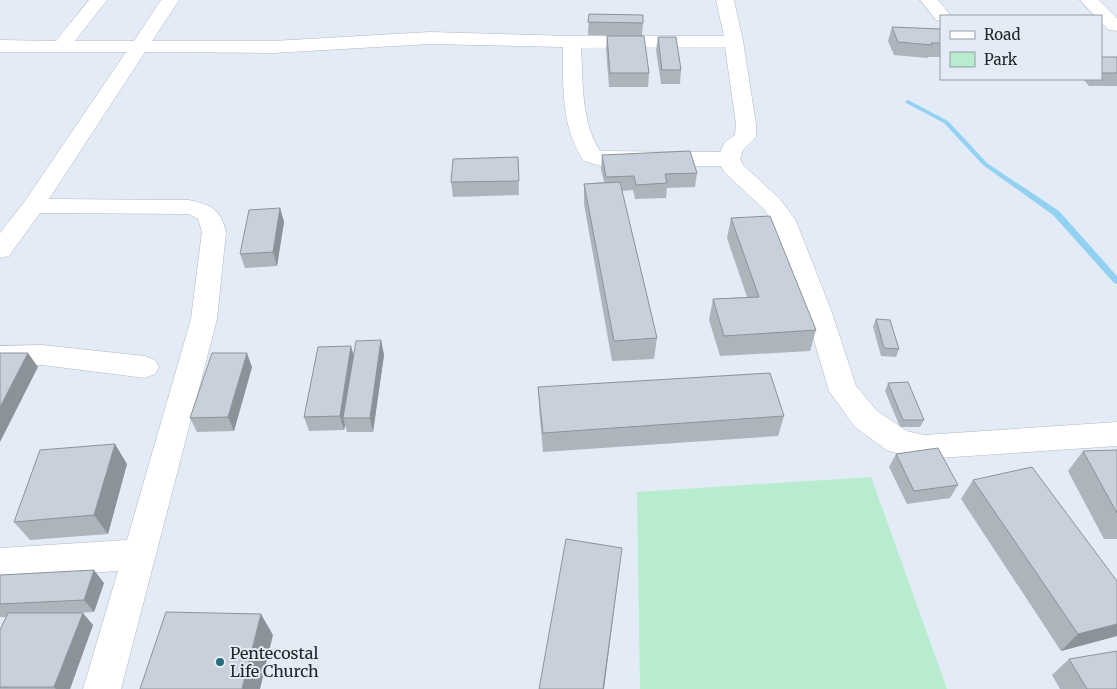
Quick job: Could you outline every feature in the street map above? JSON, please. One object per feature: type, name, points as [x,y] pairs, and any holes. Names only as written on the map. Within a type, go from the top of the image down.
[{"type":"street","points":[[62,45],[98,0]]},
{"type":"street","points":[[0,250],[33,206],[170,0]]},
{"type":"street","points":[[725,0],[734,42],[746,124],[745,137],[733,147],[729,159],[734,168],[772,204],[784,221],[818,310],[843,391],[866,419],[899,442],[924,448],[1117,434]]},
{"type":"street","points":[[929,0],[941,15]]},
{"type":"street","points":[[1089,0],[1102,15]]},
{"type":"street","points":[[1102,15],[1111,26]]},
{"type":"street","points":[[0,46],[273,47],[430,38],[572,42],[734,42]]},
{"type":"street","points":[[572,42],[574,92],[582,136],[592,156],[601,159],[729,159]]},
{"type":"street","points":[[33,206],[189,207],[203,210],[210,218],[214,232],[204,319],[102,689]]},
{"type":"street","points":[[0,356],[42,356],[145,367]]},
{"type":"street","points":[[0,563],[139,554]]},
{"type":"green space","points":[[871,477],[947,689],[640,689],[637,492]]},
{"type":"building","points":[[589,14],[643,15],[643,23],[588,22]]},
{"type":"building","points":[[892,27],[940,29],[940,43],[931,43],[932,45],[898,42]]},
{"type":"building","points":[[607,36],[644,36],[649,73],[610,73]]},
{"type":"building","points":[[658,37],[676,37],[681,70],[662,70]]},
{"type":"building","points":[[1102,57],[1117,57],[1117,73],[1102,73]]},
{"type":"building","points":[[690,151],[697,173],[665,174],[667,183],[636,185],[634,176],[606,177],[602,155]]},
{"type":"building","points":[[518,157],[519,181],[451,182],[453,159]]},
{"type":"building","points":[[620,182],[657,338],[614,341],[584,184]]},
{"type":"building","points":[[280,208],[273,252],[240,254],[249,210]]},
{"type":"building","points":[[770,216],[816,330],[724,336],[713,299],[759,297],[731,218]]},
{"type":"building","points":[[876,319],[890,320],[899,349],[884,348]]},
{"type":"building","points":[[381,340],[370,418],[343,418],[356,341]]},
{"type":"building","points":[[351,346],[340,416],[304,417],[318,347]]},
{"type":"building","points":[[0,353],[28,353],[0,407]]},
{"type":"building","points":[[212,353],[247,353],[228,417],[190,418]]},
{"type":"building","points":[[770,373],[784,416],[543,433],[538,387]]},
{"type":"building","points":[[908,382],[924,420],[903,420],[888,383]]},
{"type":"building","points":[[115,444],[94,515],[14,522],[40,450]]},
{"type":"building","points":[[938,448],[958,485],[914,491],[896,454]]},
{"type":"building","points":[[1117,450],[1117,513],[1083,451]]},
{"type":"building","points":[[1032,467],[1117,581],[1117,624],[1078,634],[973,480]]},
{"type":"building","points":[[566,539],[622,548],[603,689],[539,689]]},
{"type":"building","points":[[94,570],[84,600],[0,604],[0,575]]},
{"type":"building","points":[[166,612],[261,614],[242,689],[140,689]]},
{"type":"building","points":[[8,613],[83,613],[54,687],[0,687],[0,630]]},
{"type":"building","points":[[1117,651],[1117,689],[1087,689],[1069,659]]},
{"type":"waterway","points":[[908,102],[946,122],[985,164],[1056,213],[1117,281]]},
{"type":"place","name":"Pentecostal Life Church","points":[[220,662]]}]
